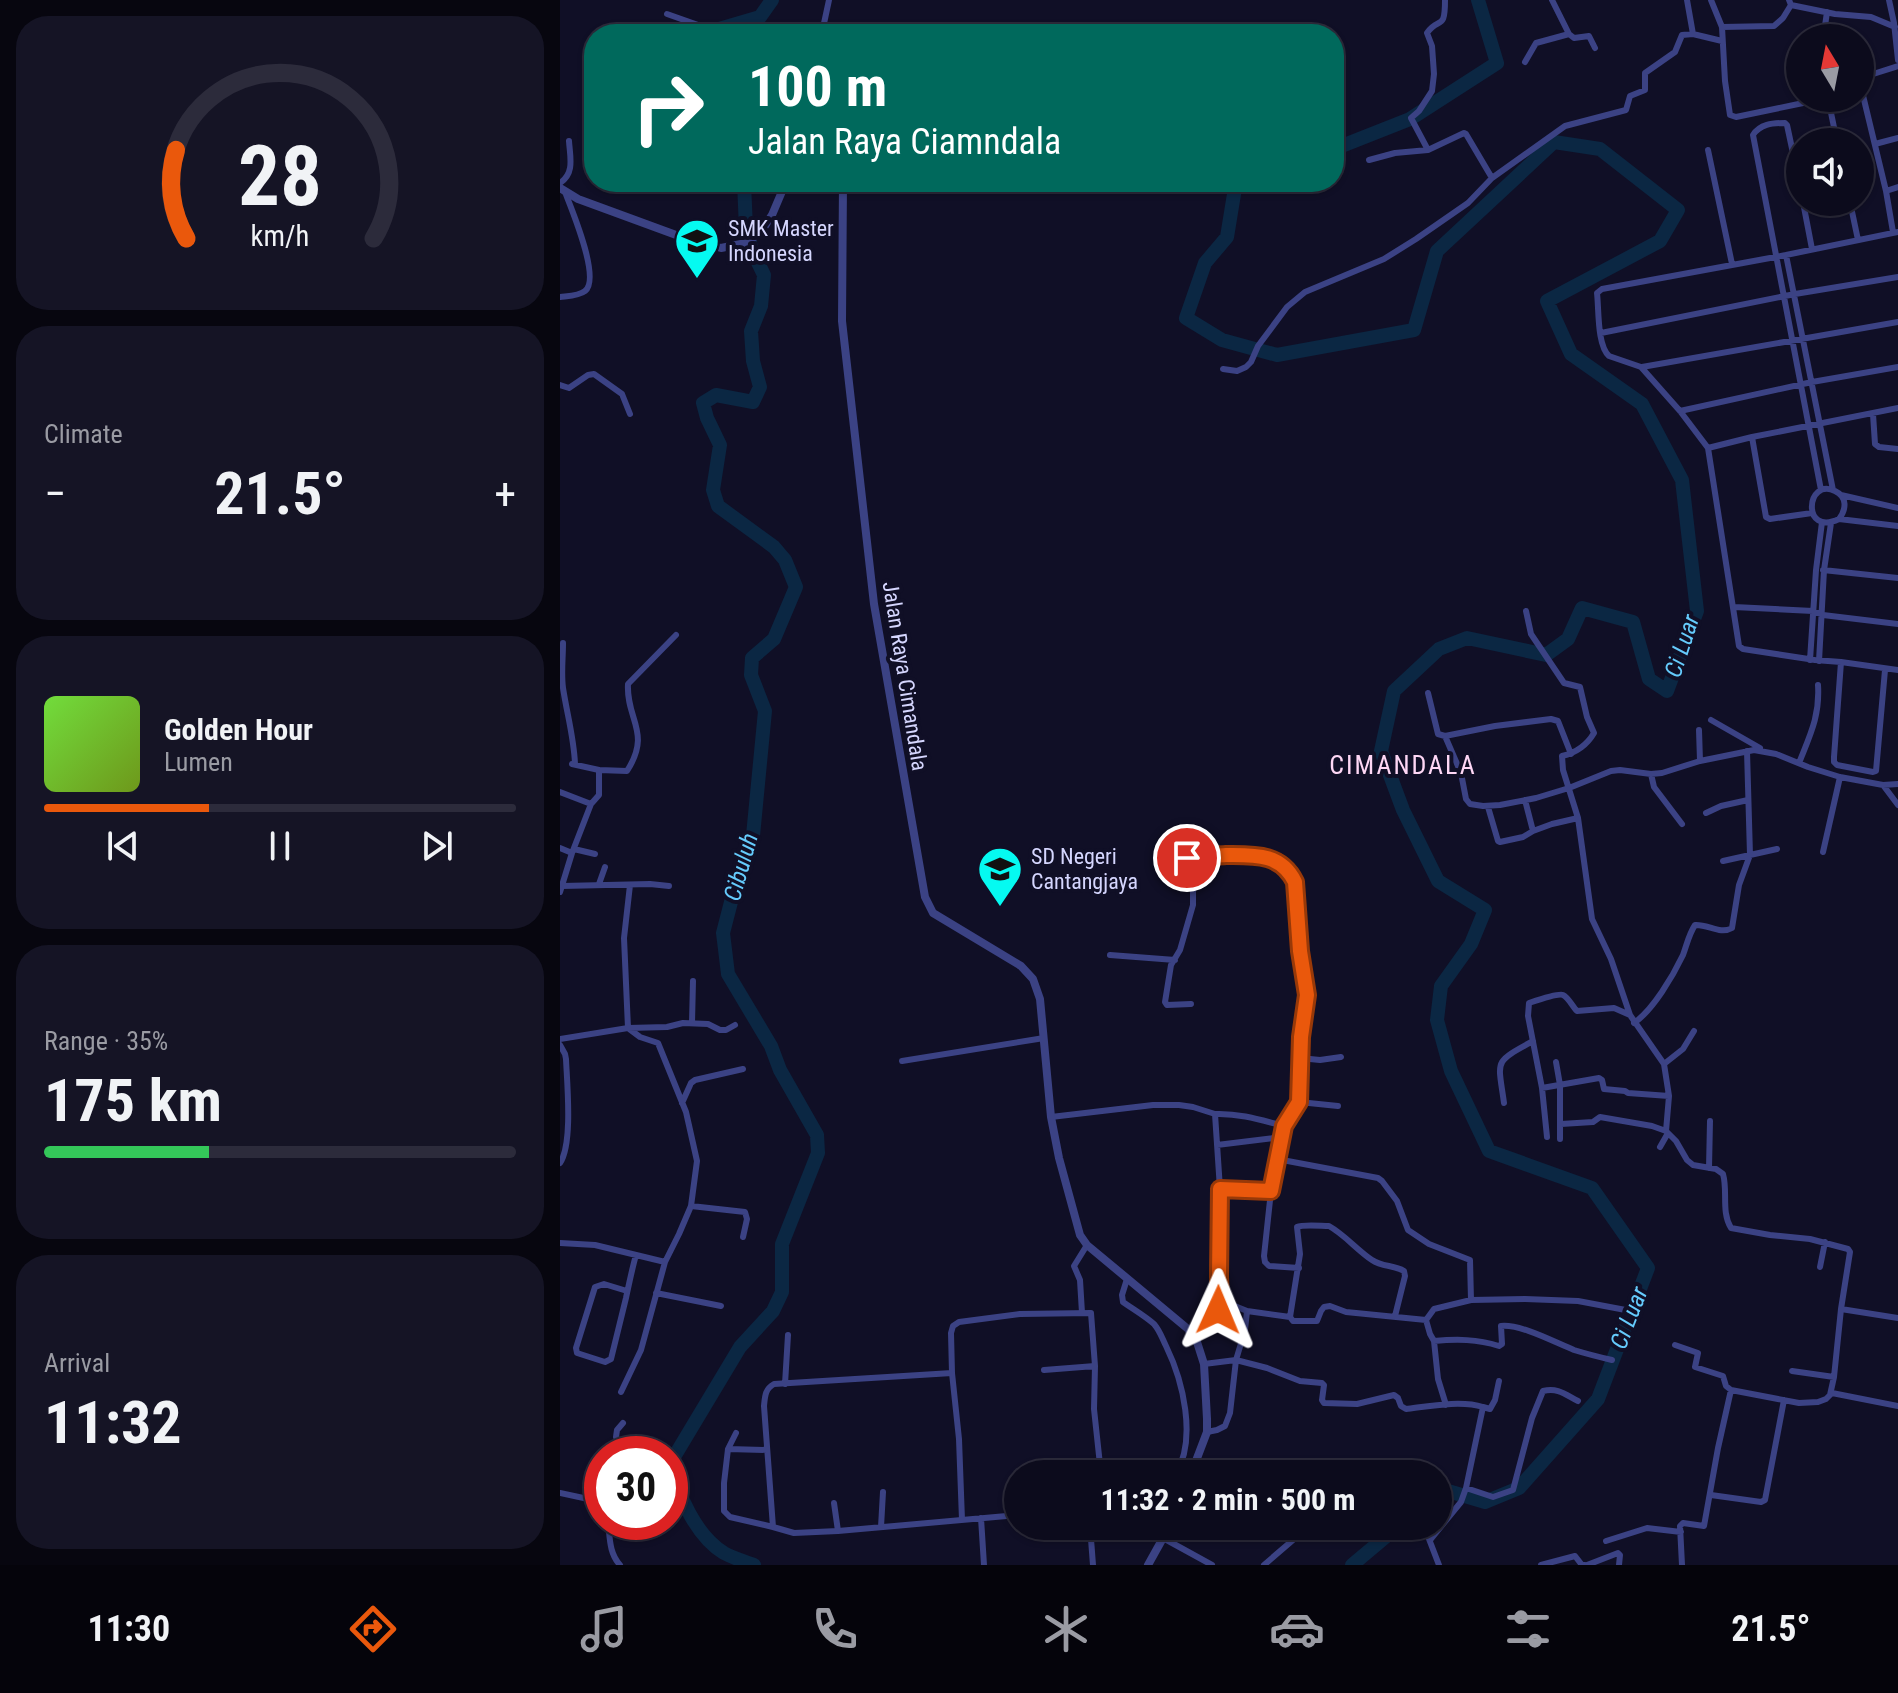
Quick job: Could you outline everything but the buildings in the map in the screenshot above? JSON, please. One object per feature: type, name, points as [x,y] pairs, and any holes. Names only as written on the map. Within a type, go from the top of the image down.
[{"type":"street","points":[[821,24],[829,0]]},
{"type":"street","points":[[1427,148],[1411,118],[1432,91],[1432,46],[1427,33],[1445,17],[1445,0]]},
{"type":"street","points":[[1552,0],[1569,34],[1574,38],[1589,36],[1595,48]]},
{"type":"street","points":[[1687,0],[1693,34]]},
{"type":"street","points":[[1711,0],[1722,27],[1725,81],[1732,116],[1786,107]]},
{"type":"street","points":[[1889,0],[1896,24],[1898,60]]},
{"type":"street","points":[[1722,27],[1774,26],[1783,18],[1790,3],[1896,24]]},
{"type":"street","points":[[1825,24],[1827,12]]},
{"type":"street","points":[[667,14],[695,24]]},
{"type":"street","points":[[1525,62],[1536,43],[1569,34]]},
{"type":"street","points":[[1223,369],[1241,370],[1251,362],[1258,346],[1299,296],[1384,259],[1468,203],[1492,178],[1565,126],[1626,110],[1630,96],[1645,90],[1647,70],[1675,52],[1681,36],[1693,34],[1722,41]]},
{"type":"street","points":[[1874,74],[1898,66]]},
{"type":"street","points":[[1867,112],[1896,232],[1600,289],[1597,293],[1603,350],[1606,355],[1641,367],[1898,322]]},
{"type":"street","points":[[1788,128],[1785,123],[1770,123],[1754,131],[1753,135],[1821,490]]},
{"type":"street","points":[[1369,160],[1427,148],[1465,133],[1492,178]]},
{"type":"street","points":[[1875,144],[1898,138]]},
{"type":"street","points":[[560,297],[582,293],[588,289],[590,282],[583,243],[562,188],[570,172],[569,141]]},
{"type":"street","points":[[1708,150],[1732,264]]},
{"type":"street","points":[[1886,191],[1898,187]]},
{"type":"street","points":[[562,188],[578,199],[721,248],[755,238],[766,227],[782,192]]},
{"type":"street","name":"Jalan Raya Cimandala","points":[[843,192],[842,321],[873,592],[925,897],[933,913],[1028,972],[1033,979],[1040,999],[1051,1117],[1073,1217],[1087,1245],[1188,1329],[1197,1342],[1204,1364],[1207,1432],[1197,1460]]},
{"type":"street","points":[[1806,216],[1812,249]]},
{"type":"street","points":[[1853,216],[1858,240]]},
{"type":"street","points":[[1786,255],[1833,490]]},
{"type":"street","points":[[1601,333],[1784,296],[1898,277]]},
{"type":"street","points":[[1641,367],[1708,448],[1739,646],[1810,660],[1898,670]]},
{"type":"street","points":[[1680,411],[1898,367]]},
{"type":"street","points":[[560,385],[569,388],[588,375],[598,375],[622,394],[630,414]]},
{"type":"street","points":[[1708,448],[1898,408]]},
{"type":"street","points":[[1873,414],[1875,444],[1898,449]]},
{"type":"street","points":[[1752,437],[1766,517],[1812,513]]},
{"type":"street","points":[[1841,495],[1845,503],[1839,519],[1831,523],[1822,522],[1812,513],[1814,496],[1821,490],[1833,490],[1841,495],[1898,508]]},
{"type":"street","points":[[1839,519],[1898,526]]},
{"type":"street","points":[[1810,660],[1822,522]]},
{"type":"street","points":[[1819,661],[1824,570],[1831,523]]},
{"type":"street","points":[[1816,570],[1898,578]]},
{"type":"street","points":[[1734,607],[1813,611],[1823,615],[1898,624]]},
{"type":"street","points":[[1526,611],[1529,631],[1564,683],[1580,687],[1594,733],[1591,739],[1571,754],[1561,757],[1563,770],[1578,818],[1592,919],[1611,959],[1630,1015],[1664,1064],[1669,1096],[1667,1132],[1660,1147]]},
{"type":"street","points":[[563,643],[561,666],[574,742],[573,764],[599,770],[627,771],[638,748],[639,738],[627,686],[676,635]]},
{"type":"street","points":[[1841,662],[1834,762],[1873,772],[1876,771],[1885,670]]},
{"type":"street","points":[[1799,763],[1814,726],[1819,700],[1818,685]]},
{"type":"street","points":[[1428,693],[1438,734],[1445,736],[1551,719],[1558,721],[1571,754]]},
{"type":"street","points":[[1711,720],[1764,751]]},
{"type":"street","points":[[1699,730],[1700,761]]},
{"type":"street","points":[[1445,736],[1461,773],[1466,799],[1470,804],[1488,807],[1569,788],[1611,771],[1662,773],[1747,751],[1776,754],[1840,777],[1883,785],[1898,784]]},
{"type":"street","points":[[1634,1023],[1644,1016],[1665,986],[1695,925],[1720,930],[1732,928],[1739,885],[1750,855],[1747,751]]},
{"type":"street","points":[[599,770],[600,791],[591,804],[561,889],[599,884],[669,886]]},
{"type":"street","points":[[1651,774],[1654,787],[1682,824]]},
{"type":"street","points":[[1823,852],[1840,777]]},
{"type":"street","points":[[1883,785],[1898,805]]},
{"type":"street","points":[[560,792],[591,804]]},
{"type":"street","points":[[1525,800],[1533,831]]},
{"type":"street","points":[[1706,813],[1748,800]]},
{"type":"street","points":[[1488,807],[1499,842],[1578,818]]},
{"type":"street","points":[[560,848],[595,854]]},
{"type":"street","points":[[1723,861],[1777,849]]},
{"type":"street","points":[[1191,1004],[1165,1004],[1168,975],[1193,905],[1193,881],[1187,858],[1254,854],[1284,866],[1295,882],[1300,951],[1307,985],[1299,1102],[1284,1126],[1271,1191],[1265,1262],[1269,1266],[1299,1268]]},
{"type":"street","points":[[599,884],[605,867]]},
{"type":"street","points":[[628,1028],[624,938],[630,885]]},
{"type":"street","points":[[1110,955],[1175,960]]},
{"type":"street","points":[[692,1023],[693,981]]},
{"type":"street","points":[[1547,1137],[1528,1006],[1532,1001],[1563,995],[1577,1011],[1614,1008],[1630,1015]]},
{"type":"street","points":[[560,1163],[566,1145],[567,1102],[565,1054],[560,1042],[628,1028],[692,1023],[726,1030],[735,1025]]},
{"type":"street","points":[[621,1392],[641,1350],[665,1262],[691,1206],[697,1161],[682,1103],[658,1043],[640,1037],[628,1028]]},
{"type":"street","points":[[1664,1064],[1683,1049],[1694,1031]]},
{"type":"street","points":[[902,1061],[1044,1038]]},
{"type":"street","points":[[1504,1103],[1501,1063],[1508,1055],[1533,1041]]},
{"type":"street","points":[[1300,1058],[1320,1060],[1341,1057]]},
{"type":"street","points":[[1556,1062],[1560,1085],[1560,1139]]},
{"type":"street","points":[[682,1103],[695,1080],[743,1069]]},
{"type":"street","points":[[1542,1088],[1599,1078],[1604,1089],[1669,1096]]},
{"type":"street","points":[[1299,1102],[1338,1106]]},
{"type":"street","points":[[1051,1117],[1153,1105],[1179,1105],[1284,1126]]},
{"type":"street","points":[[1188,1329],[1213,1316],[1220,1300],[1220,1189],[1215,1114]]},
{"type":"street","points":[[1561,1124],[1593,1122],[1600,1117],[1652,1126],[1667,1132],[1693,1165],[1719,1171],[1725,1178],[1727,1218],[1731,1228],[1825,1242],[1850,1252],[1832,1393],[1826,1399],[1818,1402],[1784,1400],[1731,1390],[1723,1376],[1695,1367],[1698,1353],[1675,1345]]},
{"type":"street","points":[[1709,1168],[1710,1121]]},
{"type":"street","points":[[1217,1145],[1282,1137]]},
{"type":"street","points":[[1277,1159],[1378,1178],[1397,1201],[1408,1230],[1429,1244],[1470,1260],[1471,1300]]},
{"type":"street","points":[[1220,1189],[1271,1191]]},
{"type":"street","points":[[691,1206],[745,1212],[747,1219],[743,1237]]},
{"type":"street","points":[[1290,1317],[1299,1268],[1297,1227],[1300,1225],[1329,1226],[1371,1260],[1404,1271],[1395,1316]]},
{"type":"street","points":[[1820,1267],[1825,1242]]},
{"type":"street","points":[[560,1243],[595,1245],[665,1262]]},
{"type":"street","points":[[1082,1313],[1080,1280],[1074,1266],[1087,1245]]},
{"type":"street","points":[[627,1291],[604,1284],[595,1287],[577,1353],[605,1362],[611,1359],[636,1255]]},
{"type":"street","points":[[1127,1279],[1123,1302],[1161,1333],[1174,1361],[1185,1408],[1186,1442],[1182,1460]]},
{"type":"street","points":[[656,1293],[721,1306]]},
{"type":"street","points":[[1220,1300],[1247,1311],[1290,1317],[1293,1321],[1317,1321],[1324,1307],[1330,1306],[1346,1312],[1426,1320]]},
{"type":"street","points":[[1426,1320],[1434,1309],[1471,1300],[1578,1301],[1631,1311]]},
{"type":"street","points":[[1841,1309],[1898,1318]]},
{"type":"street","points":[[1207,1432],[1225,1426],[1230,1413],[1236,1360],[1247,1311]]},
{"type":"street","points":[[962,1520],[951,1333],[953,1326],[959,1322],[1020,1314],[1091,1313],[1094,1409],[1099,1460]]},
{"type":"street","points":[[1426,1320],[1434,1341],[1435,1362],[1446,1405]]},
{"type":"street","points":[[1434,1341],[1459,1339],[1499,1346],[1502,1344],[1501,1326],[1504,1325],[1612,1360]]},
{"type":"street","points":[[785,1384],[788,1335]]},
{"type":"street","points":[[1204,1364],[1236,1360],[1300,1381],[1322,1383],[1324,1403],[1357,1404],[1394,1395],[1406,1409],[1465,1404],[1490,1409],[1499,1381]]},
{"type":"street","points":[[1044,1370],[1095,1366]]},
{"type":"street","points":[[1792,1371],[1834,1377]]},
{"type":"street","points":[[773,1527],[764,1406],[768,1387],[774,1384],[952,1373]]},
{"type":"street","points":[[1682,1565],[1680,1526],[1683,1523],[1704,1526],[1731,1390]]},
{"type":"street","points":[[1464,1495],[1493,1497],[1513,1490],[1532,1418],[1543,1391],[1561,1391],[1578,1401]]},
{"type":"street","points":[[1832,1393],[1898,1406]]},
{"type":"street","points":[[1711,1495],[1765,1500],[1784,1400]]},
{"type":"street","points":[[1452,1511],[1464,1495],[1483,1407]]},
{"type":"street","points":[[616,1436],[623,1423]]},
{"type":"street","points":[[736,1433],[728,1449],[724,1483],[724,1511],[730,1517],[794,1533],[1004,1516]]},
{"type":"street","points":[[728,1449],[767,1450]]},
{"type":"street","points":[[881,1527],[883,1492]]},
{"type":"street","points":[[560,1493],[584,1498]]},
{"type":"street","points":[[834,1503],[838,1531]]},
{"type":"street","points":[[981,1518],[984,1565]]},
{"type":"street","points":[[1606,1541],[1647,1528],[1681,1532]]},
{"type":"street","points":[[610,1540],[611,1551],[620,1565]]},
{"type":"street","points":[[1091,1540],[1093,1565]]},
{"type":"street","points":[[1148,1565],[1162,1540]]},
{"type":"street","points":[[1167,1540],[1212,1565]]},
{"type":"street","points":[[1264,1565],[1289,1540]]},
{"type":"street","points":[[1430,1540],[1439,1565]]},
{"type":"street","points":[[1541,1565],[1575,1556],[1582,1565],[1586,1565],[1618,1553],[1619,1565]]},
{"type":"waterway","name":"Cibuluh","points":[[736,24],[760,17],[772,0]]},
{"type":"waterway","name":"Ci Luar","points":[[1344,145],[1410,119],[1497,63],[1478,0]]},
{"type":"waterway","name":"Ci Luar","points":[[1234,192],[1227,237],[1205,263],[1186,318],[1222,340],[1277,355],[1414,330],[1437,251],[1554,142],[1600,149],[1678,210],[1660,241],[1547,301],[1571,354],[1642,404],[1682,480],[1697,611],[1667,691],[1649,679],[1633,622],[1582,608],[1568,639],[1546,655],[1467,638],[1439,649],[1394,691],[1381,751],[1403,810],[1438,881],[1485,910],[1471,944],[1441,986],[1437,1020],[1451,1071],[1489,1151],[1592,1188],[1648,1268],[1598,1399],[1519,1488],[1485,1502],[1452,1492]]},
{"type":"waterway","name":"Cibuluh","points":[[744,192],[746,229],[764,275],[761,306],[751,331],[753,361],[760,387],[753,402],[716,395],[703,403],[720,445],[713,490],[718,506],[774,547],[785,560],[796,587],[774,639],[752,658],[751,675],[765,711],[752,846],[739,871],[723,933],[728,974],[771,1046],[780,1070],[817,1135],[818,1153],[782,1244],[782,1292],[773,1311],[740,1347],[671,1462],[683,1500],[705,1536],[724,1553],[754,1565]]},
{"type":"waterway","name":"Ci Luar","points":[[1352,1565],[1382,1540]]},
{"type":"place","name":"SMK Master Indonesia","points":[[697,280]]},
{"type":"place","name":"SD Negeri Cantangjaya","points":[[1000,908]]},
{"type":"district","name":"CIMANDALA","points":[[1403,765]]},
{"type":"route","points":[[1187,858],[1254,854],[1284,866],[1295,882],[1300,951],[1307,985],[1301,1037],[1299,1102],[1284,1126],[1271,1191],[1220,1189],[1218,1310]]}]
